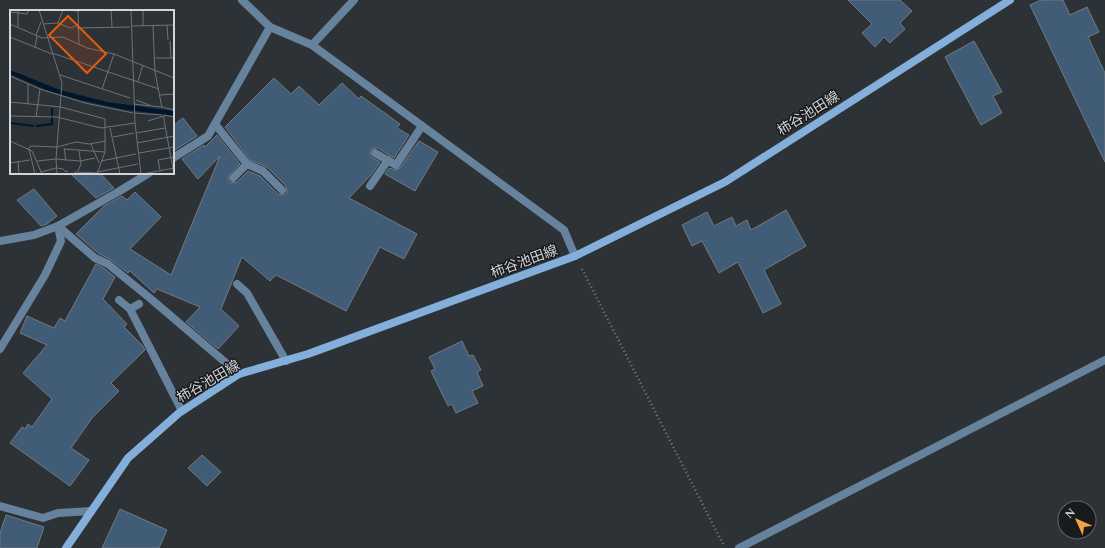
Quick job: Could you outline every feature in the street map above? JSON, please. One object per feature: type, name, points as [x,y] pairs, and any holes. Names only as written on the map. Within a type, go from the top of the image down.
[{"type":"main road","name":"柿谷池田線","points":[[66,548],[128,458],[182,411],[239,374],[315,351],[576,256],[724,182],[1010,0]]},
{"type":"street","points":[[242,0],[270,27],[312,45],[564,230],[576,256]]},
{"type":"street","points":[[312,45],[354,0]]},
{"type":"street","points":[[174,157],[208,136],[270,27]]},
{"type":"street","points":[[215,124],[248,164],[263,171],[282,190]]},
{"type":"street","points":[[375,153],[396,165],[422,126]]},
{"type":"street","points":[[370,186],[388,160]]},
{"type":"street","points":[[233,178],[248,164]]},
{"type":"street","points":[[0,241],[34,235],[58,226],[147,174]]},
{"type":"street","points":[[0,349],[45,275],[61,240],[58,226]]},
{"type":"street","points":[[58,226],[95,258],[108,264],[151,299],[239,374]]},
{"type":"street","points":[[237,284],[248,293],[286,360]]},
{"type":"street","points":[[119,300],[130,309],[182,411]]},
{"type":"street","points":[[130,309],[139,304]]},
{"type":"street","points":[[739,548],[1105,360]]},
{"type":"street","points":[[0,506],[43,518],[58,513],[92,511]]},
{"type":"path","points":[[576,256],[725,548]]},
{"type":"building","points":[[848,0],[900,0],[912,11],[900,23],[905,29],[890,43],[884,37],[875,47],[862,33],[872,24]]},
{"type":"building","points":[[1041,0],[1063,0],[1070,15],[1087,7],[1099,32],[1088,37],[1105,73],[1105,162],[1030,5]]},
{"type":"building","points":[[974,41],[1002,92],[993,96],[1002,113],[981,125],[945,57]]},
{"type":"building","points":[[274,78],[291,94],[299,86],[319,105],[342,83],[359,99],[361,96],[400,124],[397,128],[409,135],[394,158],[378,148],[372,148],[370,156],[380,162],[371,175],[349,198],[417,234],[404,259],[380,247],[346,311],[276,275],[270,281],[242,257],[221,309],[239,326],[218,349],[186,322],[200,307],[157,289],[154,293],[130,271],[128,273],[111,260],[98,253],[76,234],[104,206],[122,196],[127,200],[135,192],[161,217],[130,249],[171,275],[220,156],[198,179],[182,159],[204,145],[205,147],[217,135],[240,164],[228,176],[229,182],[237,182],[248,171],[260,176],[278,194],[286,194],[286,186],[267,167],[250,160],[225,127]]},
{"type":"building","points":[[183,118],[197,136],[175,150],[174,125]]},
{"type":"building","points":[[419,141],[438,152],[415,191],[385,174],[389,168],[396,170],[400,168]]},
{"type":"building","points":[[71,174],[101,174],[114,188],[96,198]]},
{"type":"building","points":[[34,189],[57,216],[47,224],[41,226],[17,200]]},
{"type":"building","points":[[786,210],[806,246],[764,270],[781,304],[763,313],[738,262],[719,273],[702,241],[692,246],[682,225],[707,212],[714,226],[732,217],[736,226],[747,220],[751,230]]},
{"type":"building","points":[[96,264],[115,277],[103,299],[127,324],[124,327],[145,350],[111,383],[119,391],[92,418],[71,448],[89,460],[70,486],[10,443],[22,427],[25,429],[28,424],[32,427],[52,399],[23,373],[47,345],[20,333],[27,316],[54,328],[60,318],[65,321]]},
{"type":"building","points":[[462,341],[469,356],[473,355],[481,370],[477,372],[483,386],[472,391],[478,403],[456,413],[452,404],[448,406],[431,371],[435,369],[429,357]]},
{"type":"building","points":[[202,455],[221,472],[207,486],[188,468]]},
{"type":"building","points":[[120,509],[167,530],[159,548],[102,548]]},
{"type":"building","points":[[6,515],[44,527],[37,548],[0,548],[0,533]]}]
